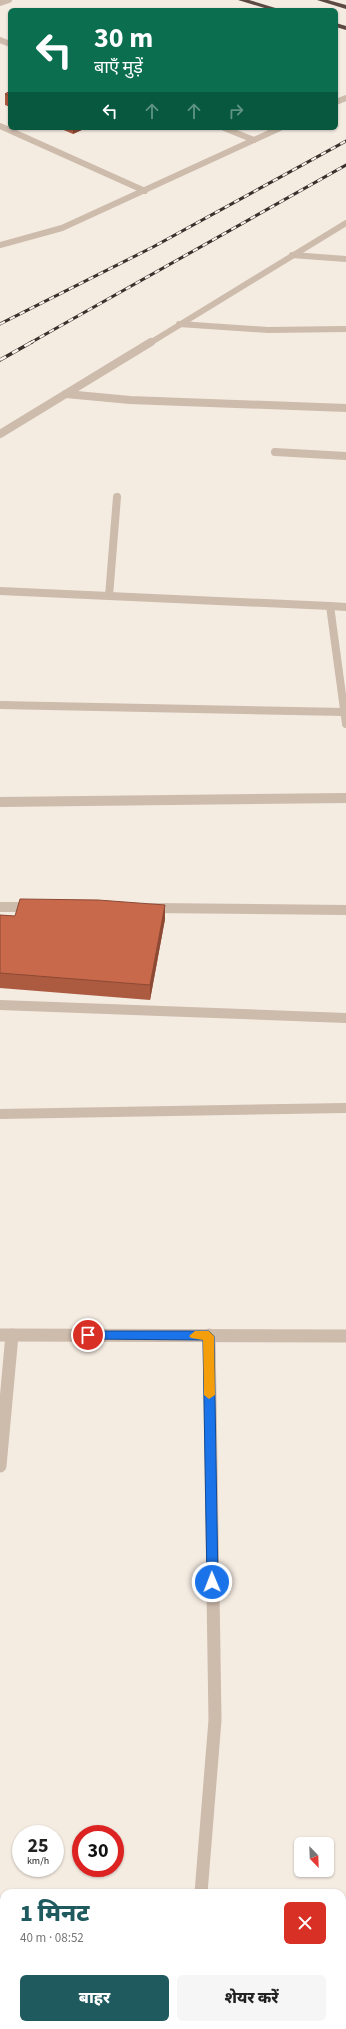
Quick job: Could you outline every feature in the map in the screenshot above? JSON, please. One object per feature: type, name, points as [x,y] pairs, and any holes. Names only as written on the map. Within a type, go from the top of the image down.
[{"type":"highway","points":[[241,0],[271,8]]},
{"type":"highway","points":[[320,0],[346,7]]},
{"type":"street","points":[[0,3],[8,0]]},
{"type":"street","points":[[9,130],[145,192]]},
{"type":"street","points":[[229,130],[254,140]]},
{"type":"street","points":[[0,244],[62,228],[145,192],[276,130]]},
{"type":"street","points":[[0,434],[346,223]]},
{"type":"street","points":[[292,255],[346,259]]},
{"type":"street","points":[[179,324],[268,330],[346,329]]},
{"type":"street","points":[[66,394],[144,401],[346,408]]},
{"type":"street","points":[[275,452],[346,456]]},
{"type":"street","points":[[109,596],[117,497]]},
{"type":"street","points":[[0,591],[346,607]]},
{"type":"street","points":[[330,606],[346,724]]},
{"type":"street","points":[[0,705],[344,712]]},
{"type":"street","points":[[0,802],[346,798]]},
{"type":"street","points":[[0,907],[39,907]]},
{"type":"street","points":[[142,908],[346,910]]},
{"type":"street","points":[[0,1005],[346,1018]]},
{"type":"street","points":[[0,1114],[346,1108]]},
{"type":"street","points":[[0,1466],[6,1335],[346,1336]]},
{"type":"street","points":[[201,1889],[215,1720],[209,1336]]},
{"type":"building","points":[[20,899],[98,900],[165,905],[150,985],[0,973],[0,915],[15,916]]},
{"type":"railway","points":[[0,324],[153,247],[346,141]]},
{"type":"railway","points":[[30,343],[346,165]]},
{"type":"railway","points":[[0,360],[32,342]]},
{"type":"slow traffic","points":[[195,1336],[209,1336],[209,1395]]},
{"type":"route","points":[[88,1335],[209,1336],[212,1582]]}]
